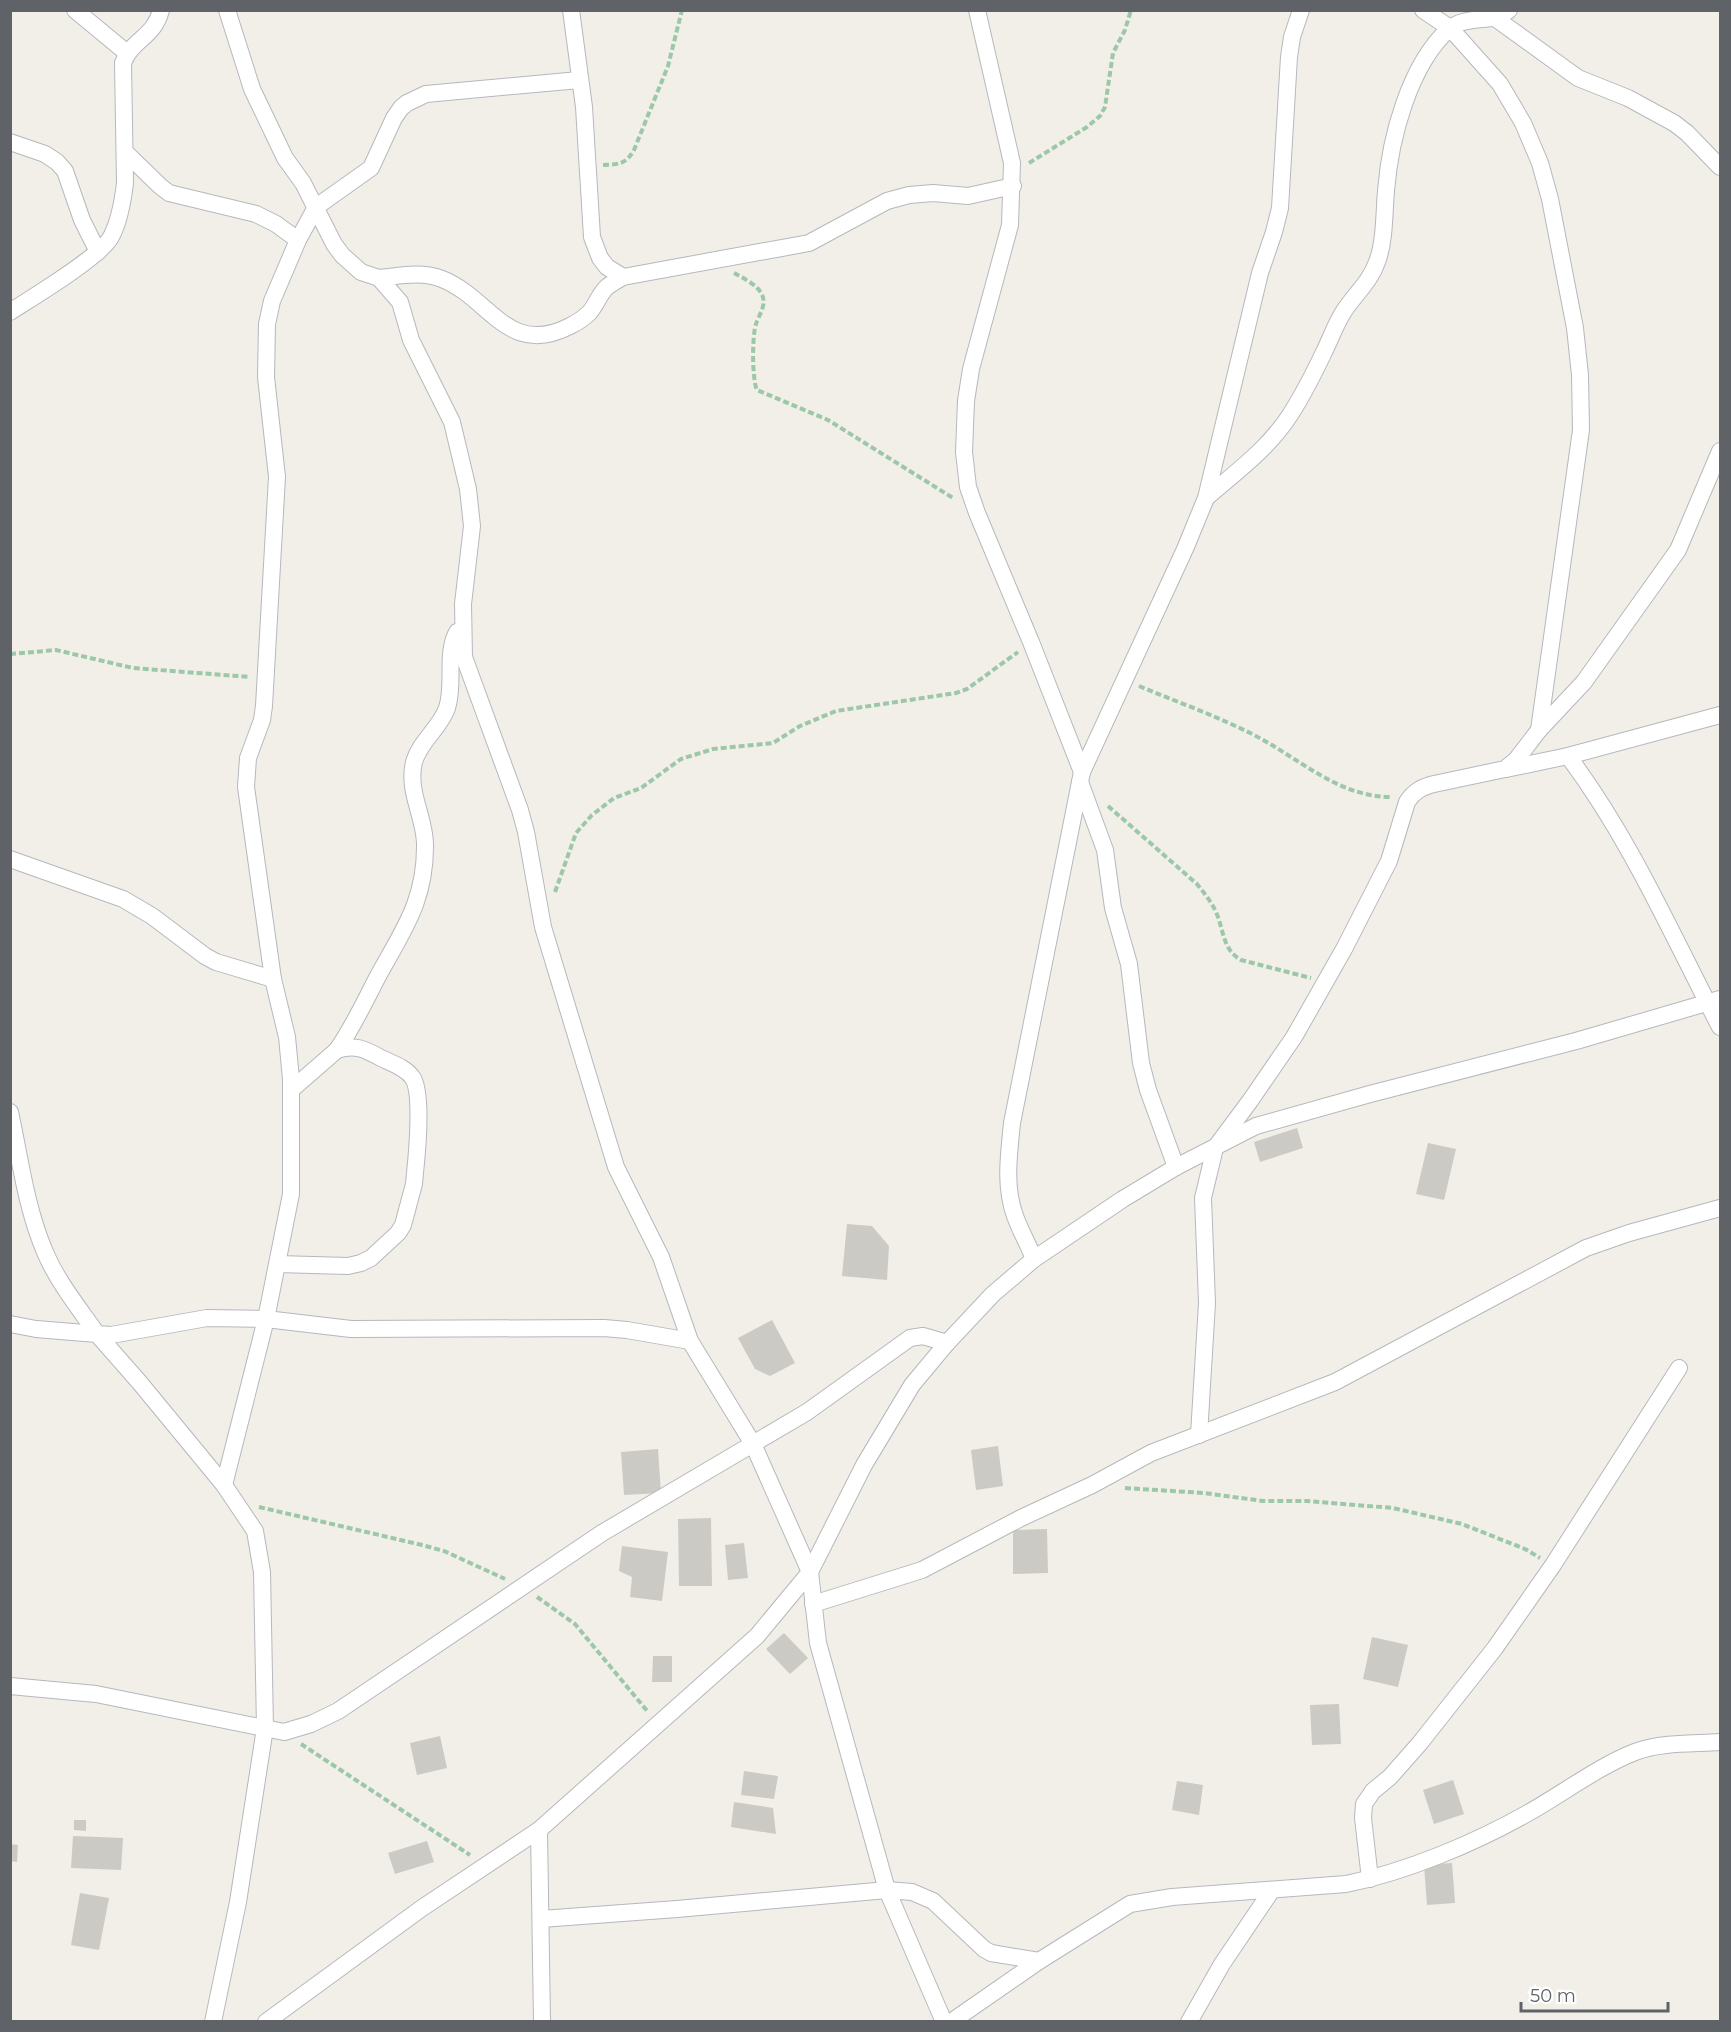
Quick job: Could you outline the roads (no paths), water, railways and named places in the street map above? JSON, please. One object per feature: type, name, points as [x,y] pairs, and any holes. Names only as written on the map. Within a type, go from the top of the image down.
[{"type":"street","points":[[75,10],[127,53]]},
{"type":"street","points":[[10,312],[98,252],[111,236],[123,197],[125,152],[123,63],[127,53],[151,32],[159,19],[161,10]]},
{"type":"street","points":[[227,10],[252,89],[285,158],[303,183],[342,255],[361,272],[378,278],[417,273],[443,279],[472,297],[508,328],[522,333],[537,335],[552,333],[570,326],[589,313],[607,287],[623,277],[809,243],[887,201],[909,195],[933,193],[968,196],[1012,180]]},
{"type":"street","points":[[571,10],[584,107],[592,237],[600,258],[607,267],[623,277]]},
{"type":"street","points":[[977,10],[1012,163],[1012,180],[1010,225],[971,369],[966,401],[964,452],[968,487],[976,513],[1031,642],[1081,777],[1105,850],[1113,908],[1129,964],[1141,1063],[1148,1090],[1176,1167]]},
{"type":"street","points":[[1034,1259],[1015,1215],[1009,1192],[1007,1165],[1012,1123],[1081,777],[1206,498],[1260,273],[1280,208],[1289,57],[1292,37],[1301,10]]},
{"type":"street","points":[[1423,10],[1450,28],[1500,84],[1527,133],[1540,163],[1550,199],[1575,328],[1580,375],[1581,430],[1539,730]]},
{"type":"street","points":[[1206,498],[1275,437],[1290,415],[1344,310],[1373,273],[1381,240],[1388,160],[1400,117],[1420,68],[1450,28],[1479,18],[1502,14],[1578,78],[1638,103],[1674,123],[1687,133],[1720,168]]},
{"type":"street","points":[[224,1485],[266,1319],[291,1194],[291,1090],[287,1037],[273,979],[246,787],[248,758],[262,720],[277,477],[266,377],[267,324],[272,301],[298,240],[316,207],[371,168],[394,118],[407,103],[426,94],[579,80]]},
{"type":"street","points":[[10,142],[45,154],[65,171],[82,220],[98,252]]},
{"type":"street","points":[[125,152],[170,193],[256,214],[276,224],[298,240]]},
{"type":"street","points":[[378,278],[400,302],[411,340],[452,422],[468,489],[472,526],[463,604],[464,657],[520,810],[543,927],[616,1167],[660,1257],[690,1341],[753,1444],[810,1572],[818,1643],[887,1890],[944,2022]]},
{"type":"street","points":[[1506,769],[1584,682],[1678,550],[1720,451]]},
{"type":"street","points":[[291,1090],[337,1050],[355,1022],[408,923],[421,890],[424,839],[413,790],[414,765],[420,748],[442,720],[447,708],[454,638],[462,624]]},
{"type":"street","points":[[1198,1435],[1207,1303],[1203,1198],[1215,1148],[1293,1037],[1326,982],[1383,875],[1407,802],[1422,787],[1568,756],[1720,715]]},
{"type":"street","points":[[1568,756],[1592,788],[1642,871],[1714,1002],[1720,1027]]},
{"type":"street","points":[[10,859],[123,899],[152,916],[211,959],[273,979]]},
{"type":"street","points":[[266,2022],[422,1908],[539,1830],[757,1636],[810,1572],[864,1465],[912,1385],[947,1343],[1005,1282],[1034,1259],[1123,1199],[1176,1167],[1256,1126],[1714,1002]]},
{"type":"street","points":[[277,1264],[348,1266],[361,1263],[371,1258],[398,1233],[403,1225],[414,1184],[417,1147],[417,1095],[414,1078],[407,1071],[363,1048],[346,1047],[337,1050]]},
{"type":"street","points":[[10,1112],[28,1198],[39,1238],[51,1265],[97,1334],[224,1485],[255,1531],[261,1572],[265,1728],[238,1902],[213,2022]]},
{"type":"street","points":[[813,1604],[922,1570],[1151,1453],[1335,1382],[1586,1248],[1629,1233],[1720,1208]]},
{"type":"street","points":[[10,1324],[36,1329],[111,1335],[207,1318],[266,1319],[351,1329],[604,1328],[690,1341]]},
{"type":"street","points":[[10,1686],[96,1694],[284,1732],[311,1724],[338,1711],[634,1513],[807,1412],[910,1338],[923,1336],[947,1343]]},
{"type":"street","points":[[1370,1879],[1363,1818],[1364,1804],[1373,1791],[1390,1777],[1427,1735],[1496,1648],[1553,1565],[1679,1368]]},
{"type":"street","points":[[951,2022],[1039,1961],[1130,1904],[1172,1897],[1346,1884],[1370,1879],[1468,1843],[1527,1814],[1635,1752],[1659,1746],[1720,1742]]},
{"type":"street","points":[[539,1830],[542,2022]]},
{"type":"street","points":[[541,1918],[677,1910],[887,1890],[912,1892],[933,1901],[991,1953],[1039,1961]]},
{"type":"street","points":[[1189,2022],[1222,1964],[1272,1890]]}]
